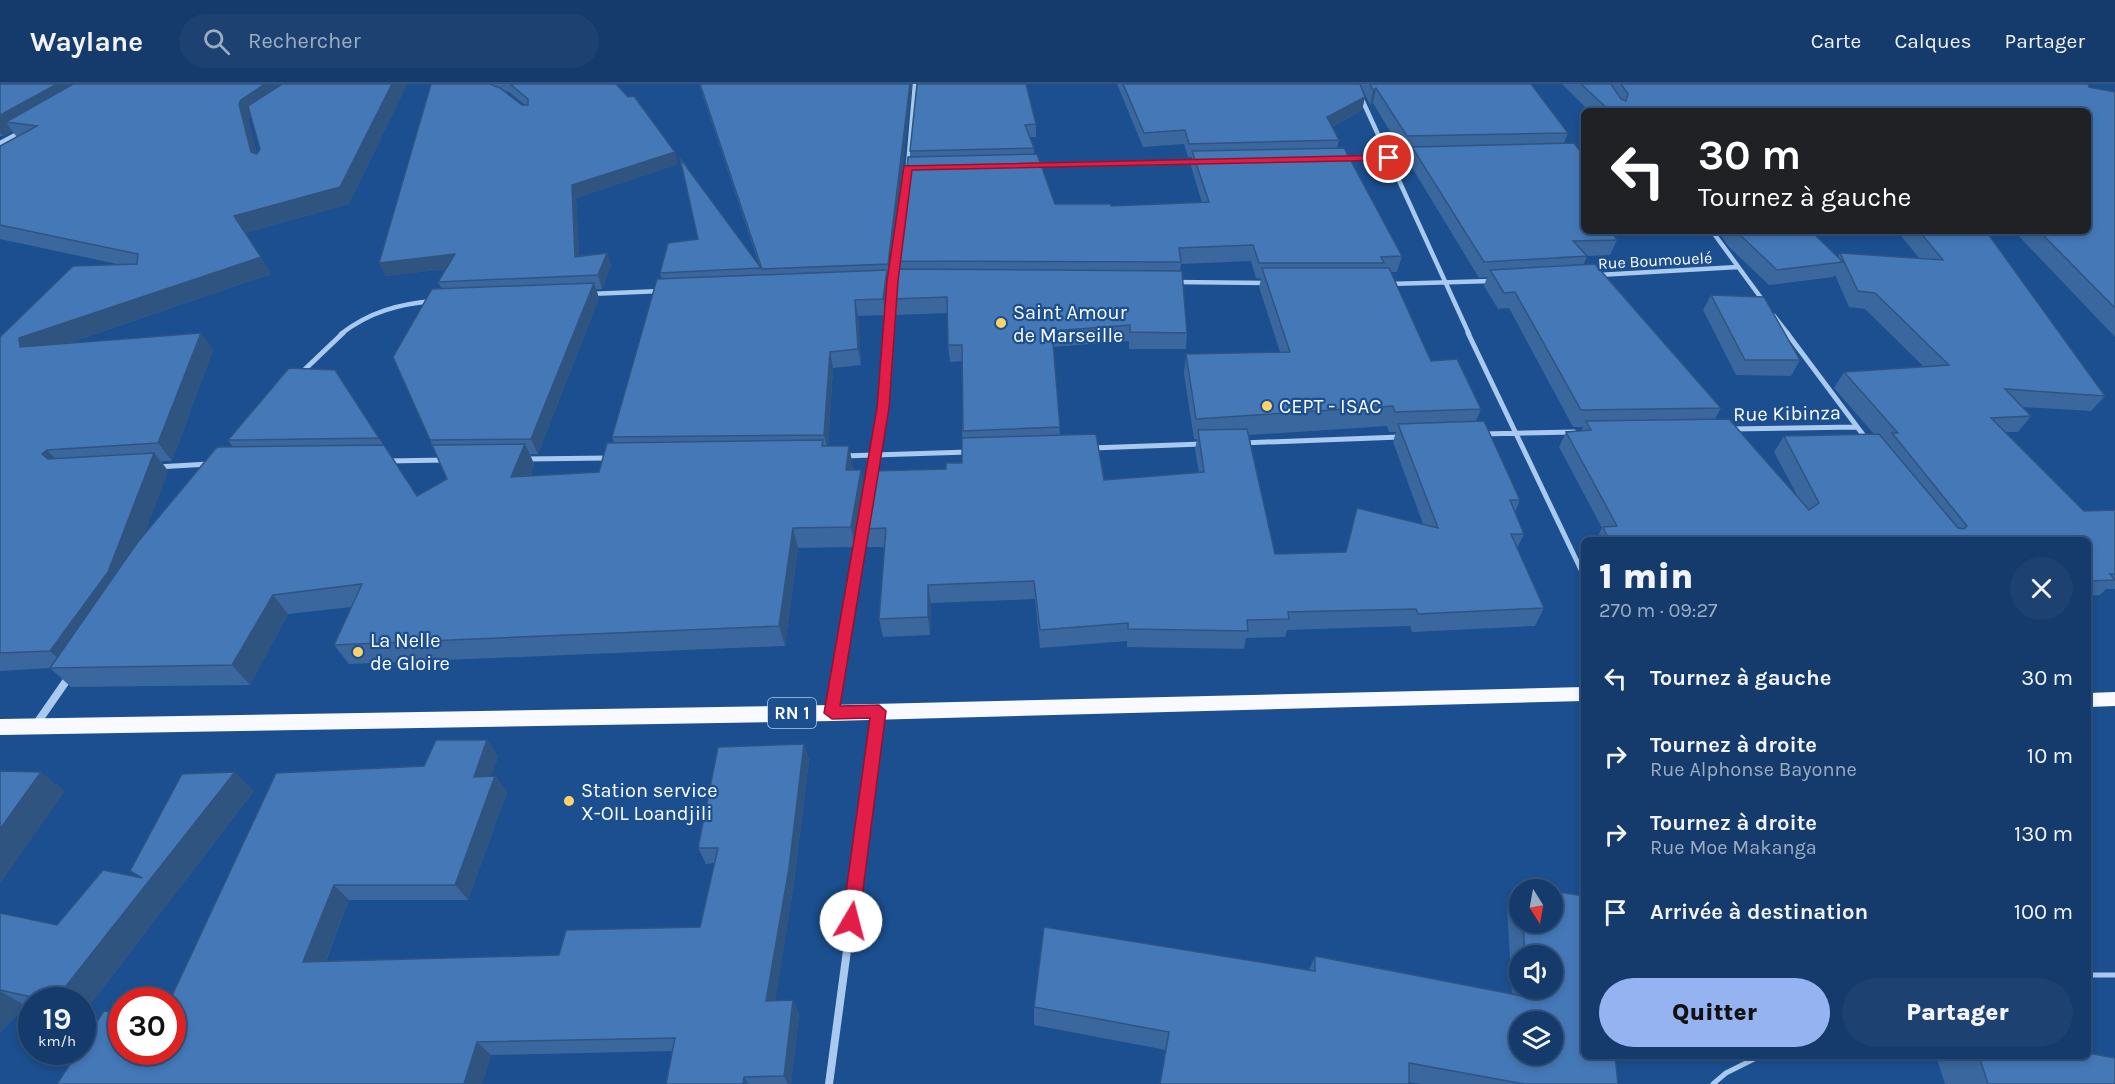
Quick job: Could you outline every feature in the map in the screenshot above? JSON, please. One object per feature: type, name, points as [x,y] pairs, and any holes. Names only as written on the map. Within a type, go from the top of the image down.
[{"type":"highway","name":"RN 1","points":[[0,727],[832,713],[1581,694]]},
{"type":"highway","points":[[2091,700],[2115,699]]},
{"type":"street","points":[[832,713],[883,408],[892,281],[908,168],[915,84]]},
{"type":"street","points":[[1354,84],[1514,433],[1581,570]]},
{"type":"street","points":[[0,143],[31,127]]},
{"type":"street","points":[[1330,159],[1423,157]]},
{"type":"street","points":[[1025,165],[1213,161]]},
{"type":"street","points":[[908,168],[919,167]]},
{"type":"street","points":[[1714,234],[1766,305]]},
{"type":"street","name":"Rue Boumouelé","points":[[1586,276],[1738,267]]},
{"type":"street","points":[[1375,284],[1446,284],[1504,280]]},
{"type":"street","points":[[880,282],[904,281]]},
{"type":"street","points":[[1163,282],[1269,283]]},
{"type":"street","points":[[581,294],[665,291]]},
{"type":"street","points":[[291,384],[340,332],[386,307],[438,300]]},
{"type":"street","points":[[1773,314],[1870,444]]},
{"type":"street","name":"Rue Kibinza","points":[[1726,429],[1856,427]]},
{"type":"street","points":[[1478,435],[1585,432]]},
{"type":"street","points":[[1229,443],[1407,437]]},
{"type":"street","points":[[1087,448],[1205,444]]},
{"type":"street","points":[[838,456],[980,452]]},
{"type":"street","points":[[516,459],[611,458]]},
{"type":"street","points":[[385,461],[457,460]]},
{"type":"street","points":[[147,467],[218,463],[212,473]]},
{"type":"street","points":[[35,726],[76,668]]},
{"type":"street","points":[[829,1084],[879,711]]},
{"type":"lane","points":[[2091,975],[2115,975]]},
{"type":"lane","points":[[1713,1084],[1726,1073],[1754,1059]]},
{"type":"building","points":[[0,84],[57,84],[0,115]]},
{"type":"building","points":[[73,84],[265,84],[241,100],[239,104],[251,152],[257,154],[260,149],[248,106],[282,84],[392,84],[340,187],[234,216],[261,257],[19,338],[20,347],[201,333],[158,443],[47,450],[42,454],[48,459],[154,453],[108,572],[50,651],[0,653],[0,337],[73,266],[137,264],[138,254],[0,225],[0,146],[37,126],[6,122]]},
{"type":"building","points":[[431,84],[490,84],[500,88],[522,105],[528,105],[528,99],[510,84],[616,84],[628,97],[634,96],[675,152],[572,185],[575,257],[607,253],[598,275],[438,282],[455,254],[379,263]]},
{"type":"building","points":[[700,84],[910,84],[888,264],[762,269]]},
{"type":"building","points":[[917,84],[1026,84],[1036,124],[1025,125],[1034,148],[910,151]]},
{"type":"building","points":[[1123,84],[1360,84],[1365,97],[1327,117],[1339,140],[1189,144],[1185,130],[1144,133]]},
{"type":"building","points":[[1370,84],[1531,84],[1568,133],[1407,136],[1376,88],[1373,90]]},
{"type":"building","points":[[1581,84],[1611,84],[1621,99],[1626,101],[1628,94],[1621,84],[2088,84],[2089,87],[2115,92],[2115,308],[2042,234],[2091,234],[2091,108],[1607,108]]},
{"type":"building","points":[[1574,143],[1581,152],[1581,234],[1613,234],[1617,240],[1573,241],[1587,256],[1484,262],[1412,147]]},
{"type":"building","points":[[1344,148],[1402,256],[1381,257],[1384,263],[1259,263],[1253,245],[1179,248],[1181,262],[897,261],[908,157],[1037,154],[1055,204],[1111,204],[1111,206],[1209,202],[1192,151]]},
{"type":"building","points":[[680,158],[761,268],[660,273],[668,243],[698,239]]},
{"type":"building","points":[[1739,234],[1814,234],[1843,262],[1777,270]]},
{"type":"building","points":[[1921,234],[1988,234],[2105,396],[2005,389],[2031,416],[1991,418],[2084,511],[2115,510],[2115,574],[2110,574],[2115,580],[2091,581],[2091,537],[1608,537],[1603,527],[1617,526],[1566,432],[1591,430],[1586,421],[1729,419],[1809,510],[1819,503],[1784,436],[1879,434],[1958,528],[1964,529],[1967,526],[1892,433],[1898,433],[1844,372],[1949,365],[1875,293],[1858,291],[1840,253],[1943,260]]},
{"type":"building","points":[[1595,264],[1721,408],[1581,410],[1515,292],[1504,293],[1490,270]]},
{"type":"building","points":[[1262,268],[1389,268],[1431,361],[1457,359],[1481,409],[1395,412],[1393,406],[1196,419],[1186,354],[1290,352]]},
{"type":"building","points":[[896,269],[1182,271],[1187,333],[1130,332],[1130,325],[1052,331],[1060,427],[963,431],[962,345],[948,345],[947,297],[892,299]]},
{"type":"building","points":[[887,270],[883,299],[855,300],[858,349],[830,352],[824,435],[612,437],[657,279]]},
{"type":"building","points":[[594,283],[531,439],[430,440],[393,357],[432,289]]},
{"type":"building","points":[[1711,295],[1764,297],[1800,360],[1745,360]]},
{"type":"building","points":[[289,368],[335,370],[379,438],[228,440]]},
{"type":"building","points":[[1484,421],[1520,500],[1510,500],[1524,534],[1511,534],[1544,608],[1418,614],[1416,609],[1288,612],[1289,619],[1247,620],[1248,631],[1128,629],[1128,623],[1040,630],[1034,581],[928,585],[928,617],[879,619],[886,528],[861,529],[871,471],[946,469],[946,463],[962,463],[962,438],[1096,434],[1104,480],[1204,472],[1198,430],[1247,429],[1275,554],[1346,552],[1357,508],[1438,528],[1398,424]]},
{"type":"building","points":[[823,440],[822,446],[849,446],[846,470],[861,470],[851,527],[793,528],[779,626],[334,645],[362,584],[273,595],[232,665],[50,668],[137,543],[217,447],[384,445],[417,496],[447,479],[432,445],[525,444],[511,477],[599,472],[607,443]]},
{"type":"building","points":[[436,740],[487,740],[474,777],[495,776],[455,885],[334,885],[303,962],[559,955],[566,930],[700,927],[718,848],[698,848],[718,747],[804,744],[789,868],[766,1001],[793,1000],[784,1076],[744,1077],[743,1084],[666,1084],[675,1038],[477,1042],[464,1084],[57,1084],[69,1065],[96,1065],[96,1023],[104,1011],[108,1012],[108,1065],[186,1065],[186,987],[176,987],[276,773],[424,766]]},
{"type":"building","points":[[0,771],[41,772],[0,829]]},
{"type":"building","points":[[235,772],[65,987],[18,987],[18,994],[0,990],[0,913],[57,925],[103,870],[142,878],[130,871],[182,774]]},
{"type":"building","points":[[1563,893],[1581,896],[1581,1059],[1615,1059],[1618,1084],[1524,1084],[1409,1063],[1409,1084],[1160,1084],[1169,1032],[1034,1007],[1044,927],[1315,971],[1315,956],[1509,993],[1509,999],[1563,999],[1563,945],[1524,945],[1524,933],[1563,933]]},
{"type":"building","points":[[2091,1054],[2115,1058],[2115,1084],[1988,1084],[1980,1059],[2091,1059]]},
{"type":"place","name":"Saint Amour de Marseille","points":[[1001,323]]},
{"type":"place","name":"CEPT - ISAC","points":[[1267,406]]},
{"type":"place","name":"La Nelle de Gloire","points":[[358,652]]},
{"type":"place","name":"Station service X-OIL Loandjili","points":[[569,801]]},
{"type":"route","points":[[851,921],[879,711],[832,713],[883,408],[892,281],[908,168],[1389,158]]}]
